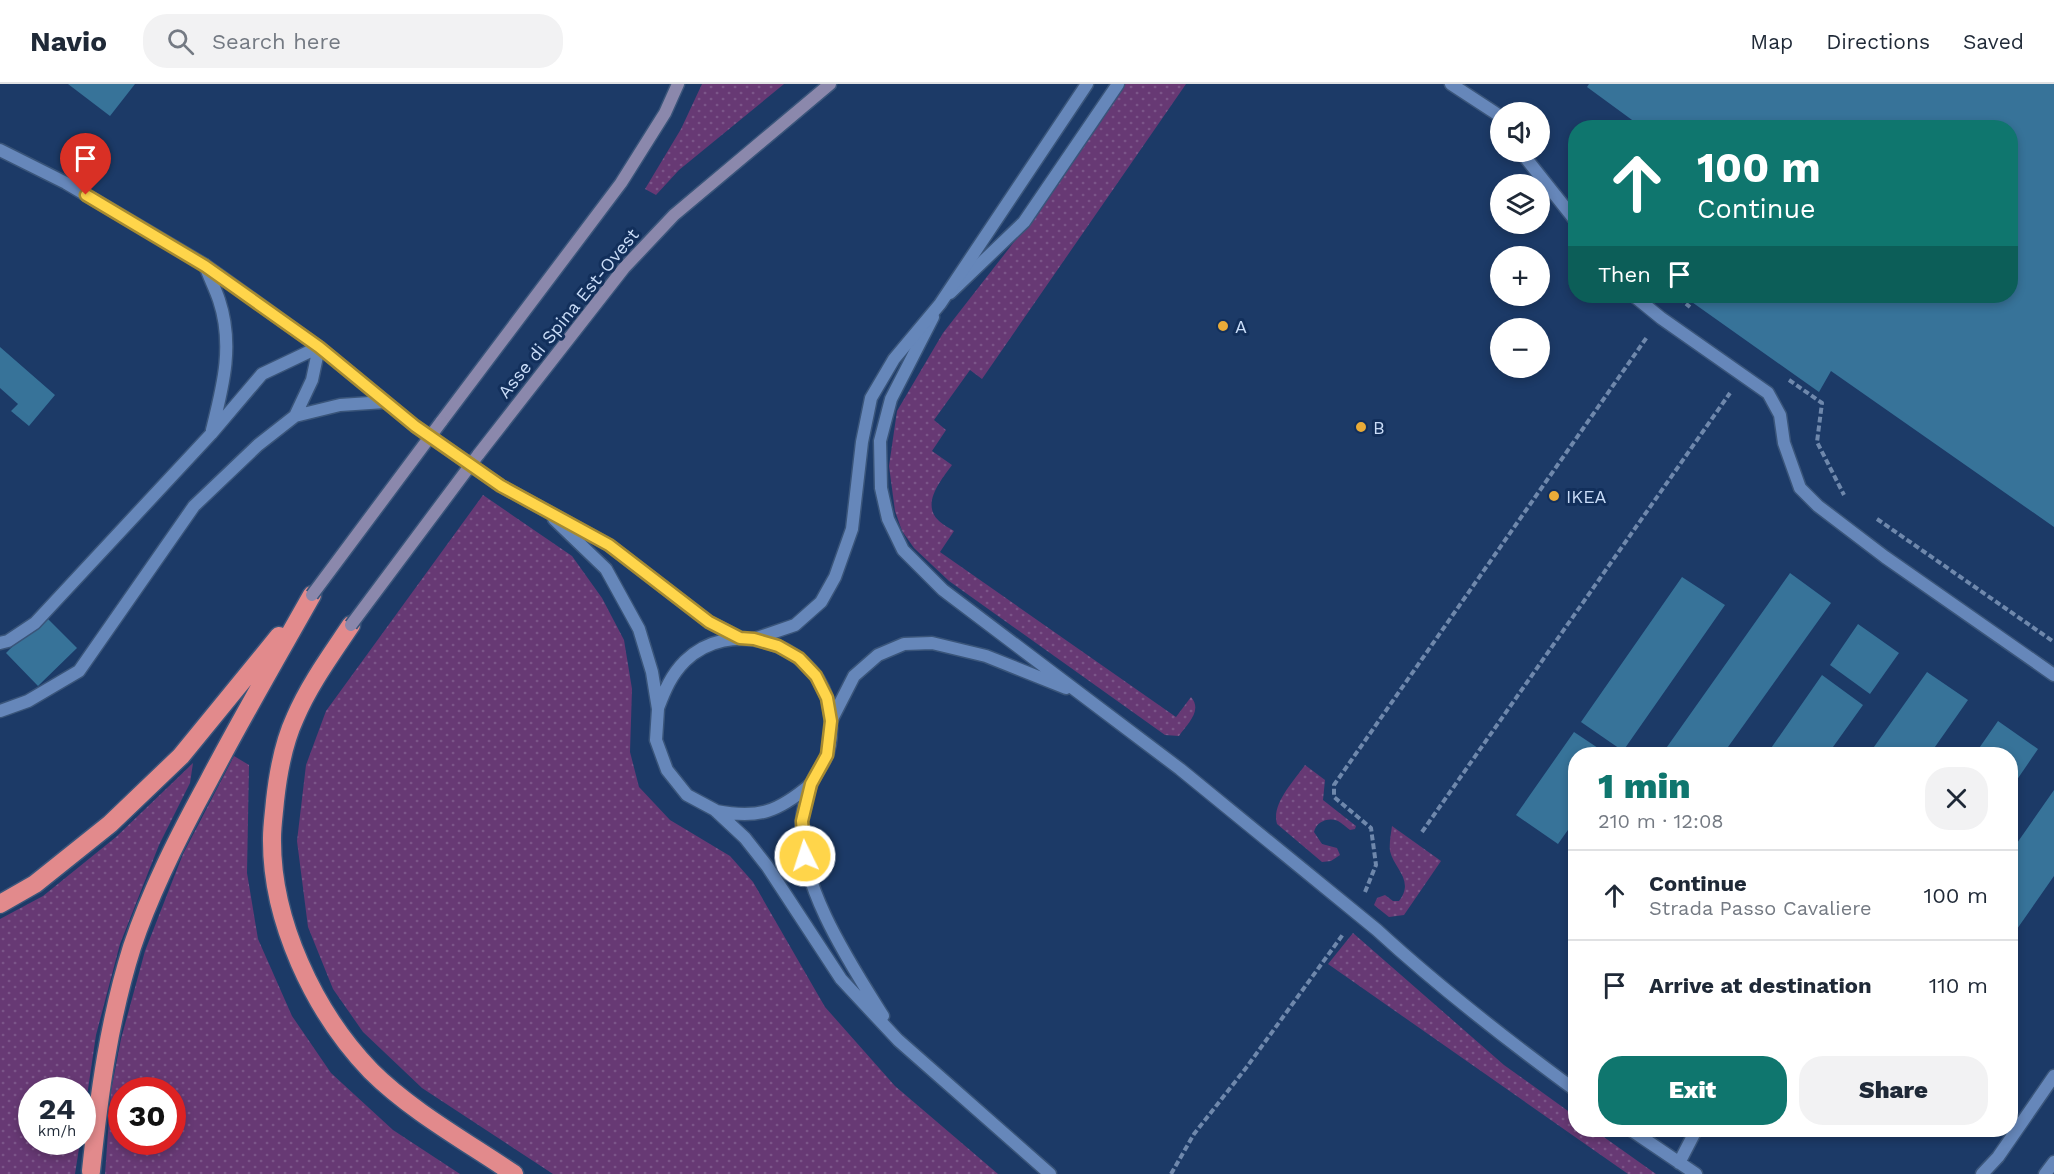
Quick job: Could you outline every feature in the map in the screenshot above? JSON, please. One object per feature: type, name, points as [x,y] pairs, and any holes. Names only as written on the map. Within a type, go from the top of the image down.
[{"type":"highway","points":[[0,904],[34,884],[110,824],[181,756],[312,595]]},
{"type":"highway","points":[[91,1171],[99,1091],[109,1039],[132,947],[172,848],[238,725],[312,595]]},
{"type":"highway","points":[[351,625],[309,688],[294,719],[278,773],[272,838],[277,892],[295,954],[323,1009],[344,1039],[372,1071],[409,1104],[514,1174]]},
{"type":"main road","name":"Asse di Spina Est-Ovest","points":[[312,595],[621,183],[665,113],[678,84]]},
{"type":"main road","name":"Asse di Spina Est-Ovest","points":[[351,625],[478,454],[624,268],[674,216],[830,84]]},
{"type":"street","points":[[754,639],[795,625],[821,602],[835,578],[852,529],[862,442],[871,398],[894,359],[940,303],[1087,84]]},
{"type":"street","points":[[1118,84],[1024,222],[940,303],[891,399],[880,441],[881,488],[888,519],[903,550],[943,590],[1180,768],[1356,915],[1535,1061],[1568,1085]]},
{"type":"street","points":[[1451,84],[1490,109]]},
{"type":"street","points":[[0,150],[66,183],[205,266],[319,347],[415,426],[501,486],[609,545],[709,622],[740,638]]},
{"type":"street","points":[[1529,162],[1568,211]]},
{"type":"street","points":[[205,266],[219,301],[226,336],[224,380],[211,434]]},
{"type":"street","points":[[1643,303],[1768,393],[1780,415],[1784,443],[1800,488],[1818,506],[1885,557],[2054,675]]},
{"type":"street","points":[[295,416],[312,380],[319,347]]},
{"type":"street","points":[[0,643],[8,641],[36,623],[211,434],[262,374],[319,347]]},
{"type":"street","points":[[0,711],[28,701],[78,670],[194,506],[258,445],[295,416],[340,405],[385,402]]},
{"type":"street","points":[[543,508],[606,569],[639,629],[652,672],[658,709],[656,740],[667,770],[687,795],[715,810],[744,838],[767,866],[841,979],[898,1040],[1050,1174]]},
{"type":"street","points":[[658,709],[668,682],[687,660],[711,644],[740,638],[754,639],[778,646],[799,658],[816,676],[827,698],[831,721],[827,755],[811,784],[802,821],[805,856],[811,881],[851,966],[898,1040]]},
{"type":"street","points":[[831,721],[854,676],[879,655],[904,644],[932,644],[986,656],[1081,694]]},
{"type":"street","points":[[715,810],[741,815],[766,812],[791,801],[811,784]]},
{"type":"street","points":[[2018,1128],[2054,1076]]},
{"type":"street","points":[[1641,1137],[1696,1174]]},
{"type":"street","points":[[1679,1163],[1692,1137]]},
{"type":"street","points":[[1982,1174],[2012,1137]]},
{"type":"street","points":[[2045,1174],[2054,1162]]},
{"type":"path","points":[[1172,1174],[1194,1134],[1246,1068],[1356,915],[1376,865],[1371,828],[1334,797],[1334,785],[1649,334]]},
{"type":"path","points":[[1784,376],[1822,403],[1817,442],[1845,496]]},
{"type":"path","points":[[1422,832],[1732,391]]},
{"type":"path","points":[[1873,516],[2054,642]]},
{"type":"shaded area","points":[[702,84],[784,84],[679,170],[656,195],[645,189],[681,129]]},
{"type":"shaded area","points":[[1122,84],[1186,84],[982,379],[970,370],[934,420],[946,430],[932,451],[952,465],[935,491],[932,506],[933,513],[938,520],[954,531],[940,552],[1176,717],[1191,697],[1195,712],[1179,736],[1165,735],[949,581],[914,548],[902,531],[895,511],[889,466],[897,411],[943,333],[1028,224]]},
{"type":"shaded area","points":[[483,495],[572,556],[602,598],[624,640],[632,689],[630,752],[639,787],[670,820],[730,856],[753,882],[825,1007],[895,1086],[998,1174],[553,1174],[422,1088],[363,1032],[333,989],[308,927],[297,841],[306,765],[326,711]]},
{"type":"shaded area","points":[[234,756],[249,765],[247,873],[258,939],[292,1016],[331,1073],[393,1130],[460,1174],[105,1174],[108,1132],[108,1155],[186,1155],[186,1077],[114,1077],[121,1039],[145,951],[183,854]]},
{"type":"shaded area","points":[[193,763],[190,783],[159,845],[120,944],[96,1035],[90,1077],[18,1077],[18,1155],[78,1155],[75,1174],[0,1174],[0,919],[43,896],[116,837]]},
{"type":"shaded area","points":[[1305,765],[1325,780],[1323,800],[1356,826],[1355,829],[1350,830],[1338,821],[1330,820],[1323,821],[1315,828],[1314,832],[1322,844],[1337,848],[1340,855],[1331,861],[1322,862],[1277,824],[1276,816],[1280,801]]},
{"type":"shaded area","points":[[1392,826],[1441,861],[1404,915],[1389,917],[1374,905],[1377,898],[1385,895],[1393,901],[1399,901],[1405,887],[1402,875],[1390,851]]},
{"type":"shaded area","points":[[1353,933],[1504,1065],[1568,1111],[1568,1132],[1328,964]]},
{"type":"shaded area","points":[[1575,1137],[1604,1137],[1656,1174],[1628,1174]]},
{"type":"building","points":[[68,84],[135,84],[110,116]]},
{"type":"building","points":[[1589,84],[2054,84],[2054,527],[1831,371],[1819,392],[1693,303],[2018,303],[2018,120],[1632,120],[1587,87]]},
{"type":"building","points":[[0,347],[55,395],[29,426],[11,411],[18,404],[0,388]]},
{"type":"building","points":[[1790,573],[1831,603],[1728,747],[1667,747]]},
{"type":"building","points":[[1682,577],[1725,605],[1626,747],[1617,747],[1581,722]]},
{"type":"building","points":[[44,615],[77,648],[38,686],[6,653]]},
{"type":"building","points":[[1858,624],[1899,653],[1870,694],[1830,665]]},
{"type":"building","points":[[1927,672],[1968,700],[1935,747],[1874,747]]},
{"type":"building","points":[[1822,675],[1863,705],[1833,747],[1772,747]]},
{"type":"building","points":[[1998,721],[2038,749],[2018,778],[2018,747],[1980,747]]},
{"type":"building","points":[[1574,732],[1596,747],[1568,747],[1568,830],[1558,844],[1516,815]]},
{"type":"building","points":[[2054,790],[2054,876],[2018,928],[2018,842]]},
{"type":"place","name":"A","points":[[1223,326]]},
{"type":"place","name":"B","points":[[1361,427]]},
{"type":"place","name":"IKEA","points":[[1554,496]]},
{"type":"route","points":[[86,195],[205,266],[319,347],[415,426],[501,486],[609,545],[709,622],[740,638],[754,639],[778,646],[799,658],[816,676],[827,698],[831,721],[827,755],[811,784],[802,821],[805,856]]}]
